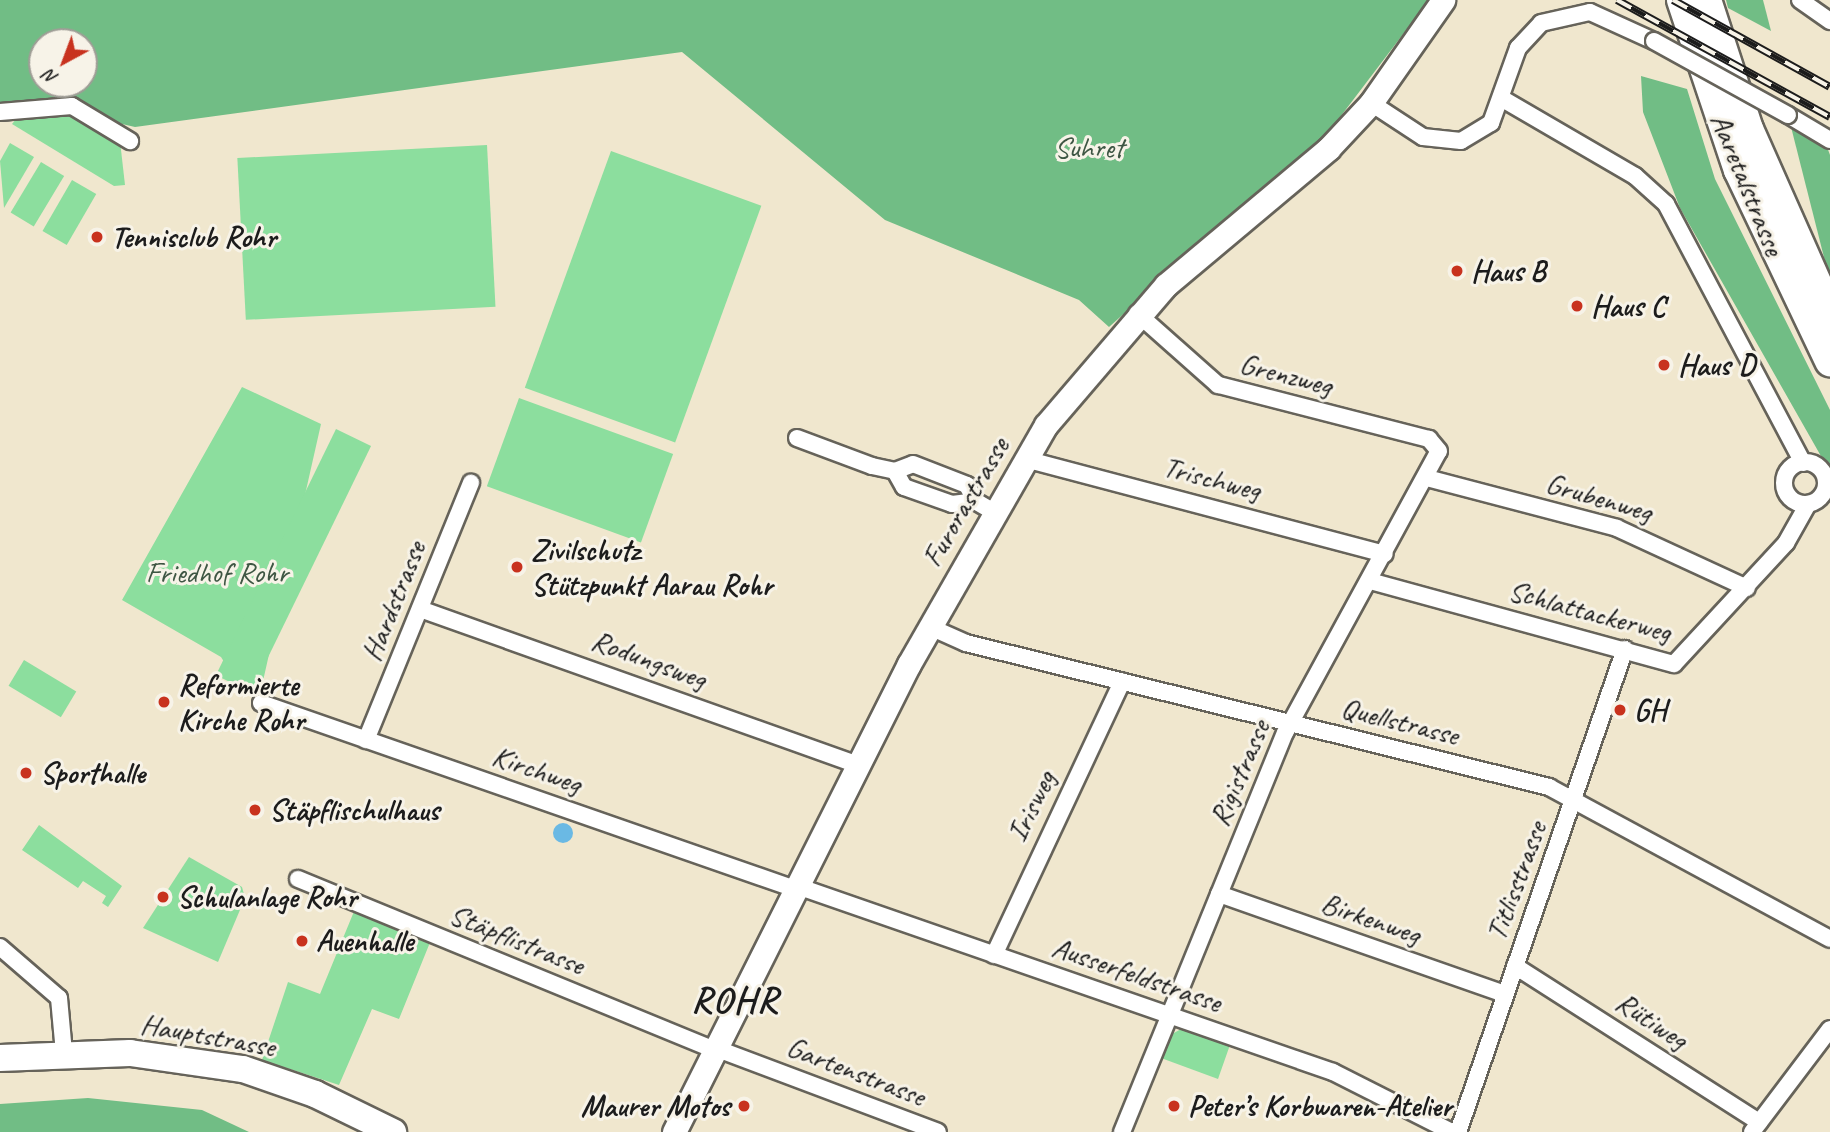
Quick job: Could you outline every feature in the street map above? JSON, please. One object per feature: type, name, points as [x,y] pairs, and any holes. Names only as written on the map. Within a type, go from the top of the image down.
[{"type":"highway","name":"Aaretalstrasse","points":[[1682,0],[1739,170],[1830,361]]},
{"type":"highway","name":"Aaretalstrasse","points":[[1706,0],[1748,129],[1830,314]]},
{"type":"main road","name":"Furorastrasse","points":[[674,1132],[857,765],[930,627],[985,506],[1024,459],[1070,391],[1137,313],[1301,174],[1371,103],[1443,0]]},
{"type":"main road","name":"Hauptstrasse","points":[[0,1058],[64,1053],[149,1055],[243,1069],[315,1094],[393,1132]]},
{"type":"street","points":[[1800,0],[1830,21]]},
{"type":"street","points":[[1371,103],[1442,143],[1476,135],[1491,122],[1525,36],[1552,17],[1590,12],[1654,41],[1830,140]]},
{"type":"street","points":[[1501,98],[1635,176],[1666,204],[1803,463],[1825,476],[1826,499],[1808,504],[1792,499],[1784,485],[1791,467],[1803,463]]},
{"type":"street","points":[[0,112],[72,106],[130,141]]},
{"type":"street","name":"Grenzweg","points":[[1137,313],[1218,385],[1429,439],[1439,451]]},
{"type":"street","points":[[797,438],[894,471],[913,464],[967,485],[985,506]]},
{"type":"street","name":"Rigistrasse","points":[[1122,1132],[1291,723],[1427,478],[1439,451]]},
{"type":"street","name":"Trischweg","points":[[1024,459],[1385,554]]},
{"type":"street","points":[[894,471],[904,487],[953,504],[985,506]]},
{"type":"street","name":"Grubenweg","points":[[1427,478],[1617,528],[1747,588]]},
{"type":"street","name":"Hardstrasse","points":[[366,740],[471,483]]},
{"type":"street","name":"Schlattackerweg","points":[[1370,581],[1674,664],[1747,588],[1799,525],[1808,504]]},
{"type":"street","name":"Rodungsweg","points":[[420,609],[857,765]]},
{"type":"street","name":"Quellstrasse","points":[[930,627],[966,643],[1291,723],[1574,799],[1830,939]]},
{"type":"street","name":"Titlisstrasse","points":[[1458,1132],[1625,649]]},
{"type":"street","name":"Irisweg","points":[[994,956],[1122,682]]},
{"type":"street","name":"Kirchweg","points":[[261,703],[796,888]]},
{"type":"street","name":"Stäpflistrasse","points":[[298,879],[715,1049]]},
{"type":"street","name":"Ausserfeldstrasse","points":[[796,888],[1333,1072],[1452,1132]]},
{"type":"street","name":"Birkenweg","points":[[1219,894],[1505,994]]},
{"type":"street","points":[[0,947],[59,998],[64,1053]]},
{"type":"street","name":"Rütiweg","points":[[1515,966],[1756,1127]]},
{"type":"street","points":[[1756,1127],[1830,1030]]},
{"type":"street","name":"Gartenstrasse","points":[[715,1049],[938,1132]]},
{"type":"green space","name":"Suhret","points":[[0,0],[1429,0],[1331,129],[1109,327],[1079,300],[885,220],[682,52],[135,127],[53,108],[0,117]]},
{"type":"green space","points":[[1726,0],[1763,0],[1771,31],[1728,8]]},
{"type":"green space","points":[[1641,76],[1687,89],[1715,179],[1830,410],[1830,472],[1680,208],[1643,112]]},
{"type":"green space","points":[[61,111],[89,119],[120,141],[125,185],[114,186],[12,124],[20,114]]},
{"type":"green space","points":[[1788,115],[1823,136],[1830,155],[1830,281]]},
{"type":"green space","points":[[10,143],[34,157],[4,208],[0,161]]},
{"type":"green space","points":[[487,145],[495,307],[246,320],[237,158]]},
{"type":"green space","points":[[611,151],[761,206],[675,443],[525,388]]},
{"type":"green space","points":[[41,162],[64,176],[34,226],[11,213]]},
{"type":"green space","points":[[72,180],[96,194],[67,245],[42,231]]},
{"type":"green space","name":"Friedhof Rohr","points":[[242,387],[321,424],[263,681],[242,691],[221,657],[122,600]]},
{"type":"green space","points":[[519,398],[673,454],[641,542],[487,486]]},
{"type":"green space","points":[[336,429],[371,446],[251,692],[216,675]]},
{"type":"green space","points":[[24,660],[76,691],[61,717],[9,686]]},
{"type":"green space","points":[[39,825],[122,886],[108,907],[102,903],[106,896],[83,881],[78,888],[22,850]]},
{"type":"green space","points":[[189,857],[242,887],[245,898],[218,962],[143,928]]},
{"type":"green space","points":[[355,909],[431,940],[399,1019],[372,1009],[339,1085],[262,1060],[288,982],[320,994]]},
{"type":"green space","points":[[1183,1028],[1231,1042],[1218,1079],[1161,1058],[1172,1034]]},
{"type":"green space","points":[[88,1098],[202,1110],[249,1132],[0,1132],[0,1104]]},
{"type":"water","points":[[563,823],[570,826],[573,833],[570,840],[563,843],[556,840],[553,833],[556,826]]},
{"type":"railway","points":[[1617,0],[1830,117]]},
{"type":"railway","points":[[1673,0],[1830,87]]},
{"type":"place","name":"Tennisclub Rohr","points":[[97,237]]},
{"type":"place","name":"Haus B","points":[[1457,271]]},
{"type":"place","name":"Haus C","points":[[1577,306]]},
{"type":"place","name":"Haus D","points":[[1664,365]]},
{"type":"place","name":"Zivilschutz Stützpunkt Aarau Rohr","points":[[517,567]]},
{"type":"place","name":"Reformierte Kirche Rohr","points":[[164,702]]},
{"type":"place","name":"GH","points":[[1620,710]]},
{"type":"place","name":"Sporthalle","points":[[26,773]]},
{"type":"place","name":"Stäpflischulhaus","points":[[255,810]]},
{"type":"place","name":"Schulanlage Rohr","points":[[163,897]]},
{"type":"place","name":"Auenhalle","points":[[302,941]]},
{"type":"place","name":"Maurer Motos","points":[[744,1106]]},
{"type":"place","name":"Peter’s Korbwaren-Atelier","points":[[1174,1106]]},
{"type":"district","name":"ROHR","points":[[735,1000]]}]
